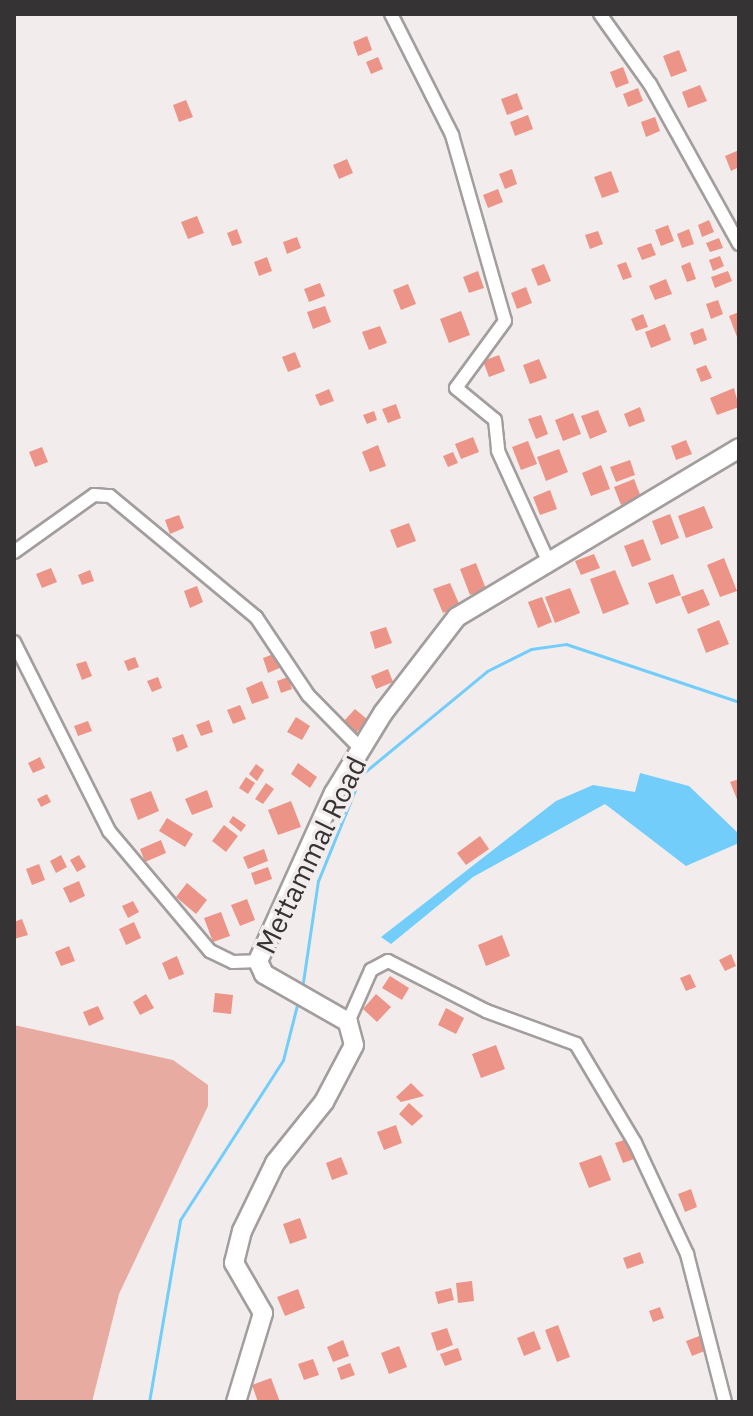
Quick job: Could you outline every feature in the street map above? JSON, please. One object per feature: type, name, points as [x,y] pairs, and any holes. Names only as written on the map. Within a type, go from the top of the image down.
[{"type":"main road","name":"Mettammal Road","points":[[348,1022],[300,998],[258,961],[361,749],[457,617],[739,448]]},
{"type":"main road","points":[[236,1402],[263,1313],[239,1276],[236,1250],[275,1163],[350,1056],[348,1022]]},
{"type":"street","points":[[391,14],[452,135],[505,321],[456,388],[495,420],[498,451],[549,563]]},
{"type":"street","points":[[600,14],[650,84],[739,244]]},
{"type":"street","points":[[14,552],[94,495],[110,496],[256,617],[308,695],[361,749]]},
{"type":"street","points":[[14,642],[109,831],[210,951],[258,961]]},
{"type":"street","points":[[348,1022],[364,980],[388,961],[486,1011],[576,1044],[635,1143],[687,1254],[725,1402]]},
{"type":"shaded area","points":[[14,1025],[173,1060],[208,1085],[208,1106],[119,1294],[92,1402],[14,1402]]},
{"type":"water","points":[[640,773],[689,786],[739,834],[739,843],[686,866],[605,804],[473,877],[391,944],[381,937],[556,801],[593,785],[635,792]]},
{"type":"building","points":[[367,36],[372,50],[358,56],[353,42]]},
{"type":"building","points":[[679,50],[687,71],[671,77],[663,56]]},
{"type":"building","points":[[378,57],[383,69],[371,74],[366,62]]},
{"type":"building","points":[[623,67],[629,83],[616,88],[610,72]]},
{"type":"building","points":[[700,85],[707,101],[688,108],[682,92]]},
{"type":"building","points":[[638,88],[643,101],[628,107],[623,94]]},
{"type":"building","points":[[517,93],[523,109],[507,115],[501,99]]},
{"type":"building","points":[[186,100],[193,117],[179,122],[173,105]]},
{"type":"building","points":[[528,115],[533,129],[515,136],[510,122]]},
{"type":"building","points":[[655,117],[660,131],[646,137],[641,122]]},
{"type":"building","points":[[739,150],[739,167],[731,171],[725,156]]},
{"type":"building","points":[[347,159],[353,173],[339,179],[333,165]]},
{"type":"building","points":[[512,169],[517,184],[505,189],[499,174]]},
{"type":"building","points":[[611,171],[619,192],[602,198],[594,177]]},
{"type":"building","points":[[498,189],[503,202],[488,208],[483,195]]},
{"type":"building","points":[[197,216],[204,233],[188,239],[181,222]]},
{"type":"building","points":[[709,220],[714,232],[702,237],[698,225]]},
{"type":"building","points":[[668,225],[674,241],[661,246],[655,230]]},
{"type":"building","points":[[237,229],[242,243],[232,246],[227,233]]},
{"type":"building","points":[[689,229],[694,244],[682,248],[677,234]]},
{"type":"building","points":[[598,231],[603,244],[590,249],[585,235]]},
{"type":"building","points":[[297,237],[301,248],[287,254],[283,242]]},
{"type":"building","points":[[719,238],[723,248],[710,252],[706,243]]},
{"type":"building","points":[[651,243],[656,255],[642,260],[637,248]]},
{"type":"building","points":[[720,256],[724,266],[713,271],[709,260]]},
{"type":"building","points":[[267,257],[272,271],[259,276],[254,262]]},
{"type":"building","points":[[626,262],[632,277],[623,280],[617,265]]},
{"type":"building","points":[[690,262],[696,279],[687,282],[681,266]]},
{"type":"building","points":[[544,264],[551,281],[538,286],[531,269]]},
{"type":"building","points":[[478,271],[484,288],[469,293],[463,277]]},
{"type":"building","points":[[728,271],[732,281],[715,288],[711,277]]},
{"type":"building","points":[[666,279],[672,294],[655,300],[649,286]]},
{"type":"building","points":[[320,283],[325,296],[309,302],[304,289]]},
{"type":"building","points":[[408,284],[416,304],[401,310],[393,290]]},
{"type":"building","points":[[526,287],[532,303],[517,309],[511,293]]},
{"type":"building","points":[[718,300],[723,314],[711,319],[706,304]]},
{"type":"building","points":[[325,306],[331,322],[313,329],[307,312]]},
{"type":"building","points":[[461,311],[470,335],[449,343],[440,319]]},
{"type":"building","points":[[739,312],[739,336],[737,337],[729,316]]},
{"type":"building","points":[[643,314],[648,327],[636,331],[631,319]]},
{"type":"building","points":[[665,324],[671,340],[651,348],[645,332]]},
{"type":"building","points":[[380,326],[387,343],[369,350],[362,332]]},
{"type":"building","points":[[703,328],[707,340],[694,345],[690,333]]},
{"type":"building","points":[[295,352],[301,367],[288,372],[282,357]]},
{"type":"building","points":[[499,355],[505,371],[489,377],[483,361]]},
{"type":"building","points":[[539,359],[547,378],[530,384],[523,365]]},
{"type":"building","points":[[706,365],[712,378],[701,382],[696,369]]},
{"type":"building","points":[[734,388],[739,407],[717,415],[710,398]]},
{"type":"building","points":[[329,389],[334,401],[320,406],[315,395]]},
{"type":"building","points":[[396,404],[401,418],[388,423],[382,409]]},
{"type":"building","points":[[640,407],[645,421],[629,427],[624,414]]},
{"type":"building","points":[[598,410],[607,432],[590,439],[581,416]]},
{"type":"building","points":[[374,411],[377,420],[367,424],[363,415]]},
{"type":"building","points":[[573,413],[581,434],[563,441],[555,420]]},
{"type":"building","points":[[541,415],[548,434],[536,439],[528,419]]},
{"type":"building","points":[[473,437],[479,452],[461,459],[455,444]]},
{"type":"building","points":[[686,440],[692,454],[676,460],[671,446]]},
{"type":"building","points":[[528,441],[537,464],[521,470],[512,447]]},
{"type":"building","points":[[378,445],[386,466],[370,472],[362,452]]},
{"type":"building","points":[[42,447],[48,462],[35,467],[29,452]]},
{"type":"building","points":[[559,449],[568,472],[546,481],[537,457]]},
{"type":"building","points":[[453,452],[458,463],[448,467],[443,456]]},
{"type":"building","points":[[630,460],[635,475],[616,482],[610,467]]},
{"type":"building","points":[[601,465],[610,489],[591,496],[582,473]]},
{"type":"building","points":[[634,479],[641,497],[621,505],[614,487]]},
{"type":"building","points":[[550,490],[557,509],[540,515],[533,497]]},
{"type":"building","points":[[704,506],[713,528],[686,538],[678,516]]},
{"type":"building","points":[[670,514],[679,538],[661,545],[652,521]]},
{"type":"building","points":[[179,515],[184,528],[170,534],[165,520]]},
{"type":"building","points":[[409,523],[416,541],[397,548],[390,530]]},
{"type":"building","points":[[643,539],[651,560],[632,567],[624,546]]},
{"type":"building","points":[[594,554],[600,568],[581,575],[575,561]]},
{"type":"building","points":[[724,558],[737,591],[720,597],[707,565]]},
{"type":"building","points":[[476,563],[486,589],[470,595],[460,569]]},
{"type":"building","points":[[51,568],[57,582],[42,588],[36,574]]},
{"type":"building","points":[[90,570],[94,581],[82,585],[78,575]]},
{"type":"building","points":[[615,570],[629,604],[603,614],[590,579]]},
{"type":"building","points":[[673,574],[681,595],[656,604],[648,583]]},
{"type":"building","points":[[450,583],[460,606],[443,613],[433,589]]},
{"type":"building","points":[[197,586],[203,602],[190,608],[184,591]]},
{"type":"building","points":[[570,588],[580,613],[555,623],[545,597]]},
{"type":"building","points":[[703,589],[710,605],[688,614],[681,597]]},
{"type":"building","points":[[542,597],[552,622],[538,628],[528,602]]},
{"type":"building","points":[[719,620],[729,644],[706,653],[697,629]]},
{"type":"building","points":[[386,627],[392,643],[375,649],[370,632]]},
{"type":"building","points":[[276,653],[282,667],[268,673],[263,658]]},
{"type":"building","points":[[135,657],[139,667],[128,671],[124,661]]},
{"type":"building","points":[[86,661],[92,676],[82,680],[76,664]]},
{"type":"building","points":[[388,669],[393,682],[376,689],[371,676]]},
{"type":"building","points":[[158,677],[162,688],[152,692],[147,681]]},
{"type":"building","points":[[288,677],[292,689],[281,693],[277,681]]},
{"type":"building","points":[[262,681],[269,698],[252,704],[246,688]]},
{"type":"building","points":[[240,705],[246,719],[233,724],[227,710]]},
{"type":"building","points":[[355,709],[368,720],[356,733],[343,722]]},
{"type":"building","points":[[296,717],[310,726],[302,740],[287,732]]},
{"type":"building","points":[[209,720],[213,732],[201,736],[196,725]]},
{"type":"building","points":[[88,721],[92,731],[78,736],[74,726]]},
{"type":"building","points":[[183,734],[188,747],[177,752],[172,738]]},
{"type":"building","points":[[40,757],[45,768],[33,773],[28,763]]},
{"type":"building","points":[[298,763],[317,777],[310,788],[291,774]]},
{"type":"building","points":[[256,764],[264,770],[257,781],[249,774]]},
{"type":"building","points":[[246,777],[255,783],[248,794],[239,788]]},
{"type":"building","points":[[739,779],[739,804],[730,782]]},
{"type":"building","points":[[266,783],[274,789],[263,804],[255,799]]},
{"type":"building","points":[[207,790],[213,807],[192,815],[185,799]]},
{"type":"building","points":[[151,791],[159,811],[138,820],[130,799]]},
{"type":"building","points":[[47,794],[51,802],[41,807],[37,799]]},
{"type":"building","points":[[291,801],[301,827],[278,835],[268,810]]},
{"type":"building","points":[[233,816],[246,825],[241,832],[229,822]]},
{"type":"building","points":[[167,818],[193,834],[185,847],[159,831]]},
{"type":"building","points":[[224,825],[238,836],[226,852],[212,841]]},
{"type":"building","points":[[480,836],[489,849],[466,865],[457,853]]},
{"type":"building","points":[[161,840],[166,853],[145,862],[140,849]]},
{"type":"building","points":[[264,849],[268,861],[248,869],[243,857]]},
{"type":"building","points":[[61,855],[67,867],[56,873],[50,861]]},
{"type":"building","points":[[79,855],[86,867],[77,872],[70,860]]},
{"type":"building","points":[[39,864],[45,880],[32,885],[26,869]]},
{"type":"building","points":[[268,867],[272,879],[255,885],[251,873]]},
{"type":"building","points":[[79,881],[85,896],[70,903],[63,888]]},
{"type":"building","points":[[187,883],[207,900],[196,914],[176,897]]},
{"type":"building","points":[[247,899],[255,920],[240,926],[231,905]]},
{"type":"building","points":[[133,901],[139,912],[128,918],[122,906]]},
{"type":"building","points":[[221,912],[230,936],[213,942],[204,918]]},
{"type":"building","points":[[22,919],[28,935],[14,939],[14,922]]},
{"type":"building","points":[[134,922],[141,938],[126,945],[119,929]]},
{"type":"building","points":[[502,935],[510,956],[486,966],[478,945]]},
{"type":"building","points":[[69,946],[75,961],[61,966],[55,952]]},
{"type":"building","points":[[731,954],[736,966],[725,971],[719,960]]},
{"type":"building","points":[[177,956],[184,974],[169,980],[162,963]]},
{"type":"building","points":[[690,974],[696,987],[686,991],[680,978]]},
{"type":"building","points":[[390,976],[409,988],[402,1000],[382,988]]},
{"type":"building","points":[[215,993],[233,995],[231,1014],[213,1012]]},
{"type":"building","points":[[146,994],[154,1008],[140,1015],[133,1002]]},
{"type":"building","points":[[376,994],[391,1007],[377,1022],[363,1009]]},
{"type":"building","points":[[98,1006],[104,1019],[89,1026],[83,1012]]},
{"type":"building","points":[[446,1008],[464,1018],[456,1034],[438,1025]]},
{"type":"building","points":[[496,1045],[505,1069],[481,1078],[472,1054]]},
{"type":"building","points":[[411,1083],[424,1096],[401,1102],[396,1097]]},
{"type":"building","points":[[409,1103],[423,1116],[412,1126],[399,1114]]},
{"type":"building","points":[[396,1125],[402,1143],[384,1150],[377,1132]]},
{"type":"building","points":[[627,1139],[634,1159],[623,1163],[615,1143]]},
{"type":"building","points":[[601,1155],[611,1180],[589,1188],[579,1163]]},
{"type":"building","points":[[341,1157],[348,1174],[332,1180],[326,1163]]},
{"type":"building","points":[[691,1189],[697,1207],[685,1212],[678,1194]]},
{"type":"building","points":[[300,1218],[307,1238],[290,1244],[283,1224]]},
{"type":"building","points":[[640,1252],[644,1263],[627,1269],[623,1258]]},
{"type":"building","points":[[472,1281],[474,1301],[458,1303],[456,1283]]},
{"type":"building","points":[[451,1288],[454,1300],[438,1304],[435,1292]]},
{"type":"building","points":[[298,1289],[305,1308],[285,1316],[277,1297]]},
{"type":"building","points":[[660,1307],[664,1318],[653,1322],[649,1311]]},
{"type":"building","points":[[558,1325],[570,1357],[557,1362],[545,1330]]},
{"type":"building","points":[[447,1328],[453,1345],[437,1351],[431,1333]]},
{"type":"building","points":[[534,1331],[541,1349],[524,1356],[517,1338]]},
{"type":"building","points":[[702,1335],[707,1350],[692,1356],[686,1341]]},
{"type":"building","points":[[343,1340],[349,1356],[333,1362],[327,1347]]},
{"type":"building","points":[[399,1346],[407,1367],[389,1374],[381,1353]]},
{"type":"building","points":[[458,1348],[462,1360],[445,1366],[440,1354]]},
{"type":"building","points":[[313,1359],[319,1375],[304,1380],[298,1364]]},
{"type":"building","points":[[350,1363],[355,1375],[341,1380],[337,1368]]},
{"type":"building","points":[[271,1378],[280,1402],[258,1402],[252,1385]]},
{"type":"waterway","points":[[303,982],[318,881],[361,775],[487,671],[531,649],[566,644],[739,702]]},
{"type":"waterway","points":[[149,1402],[180,1220],[283,1060],[298,1001]]}]
